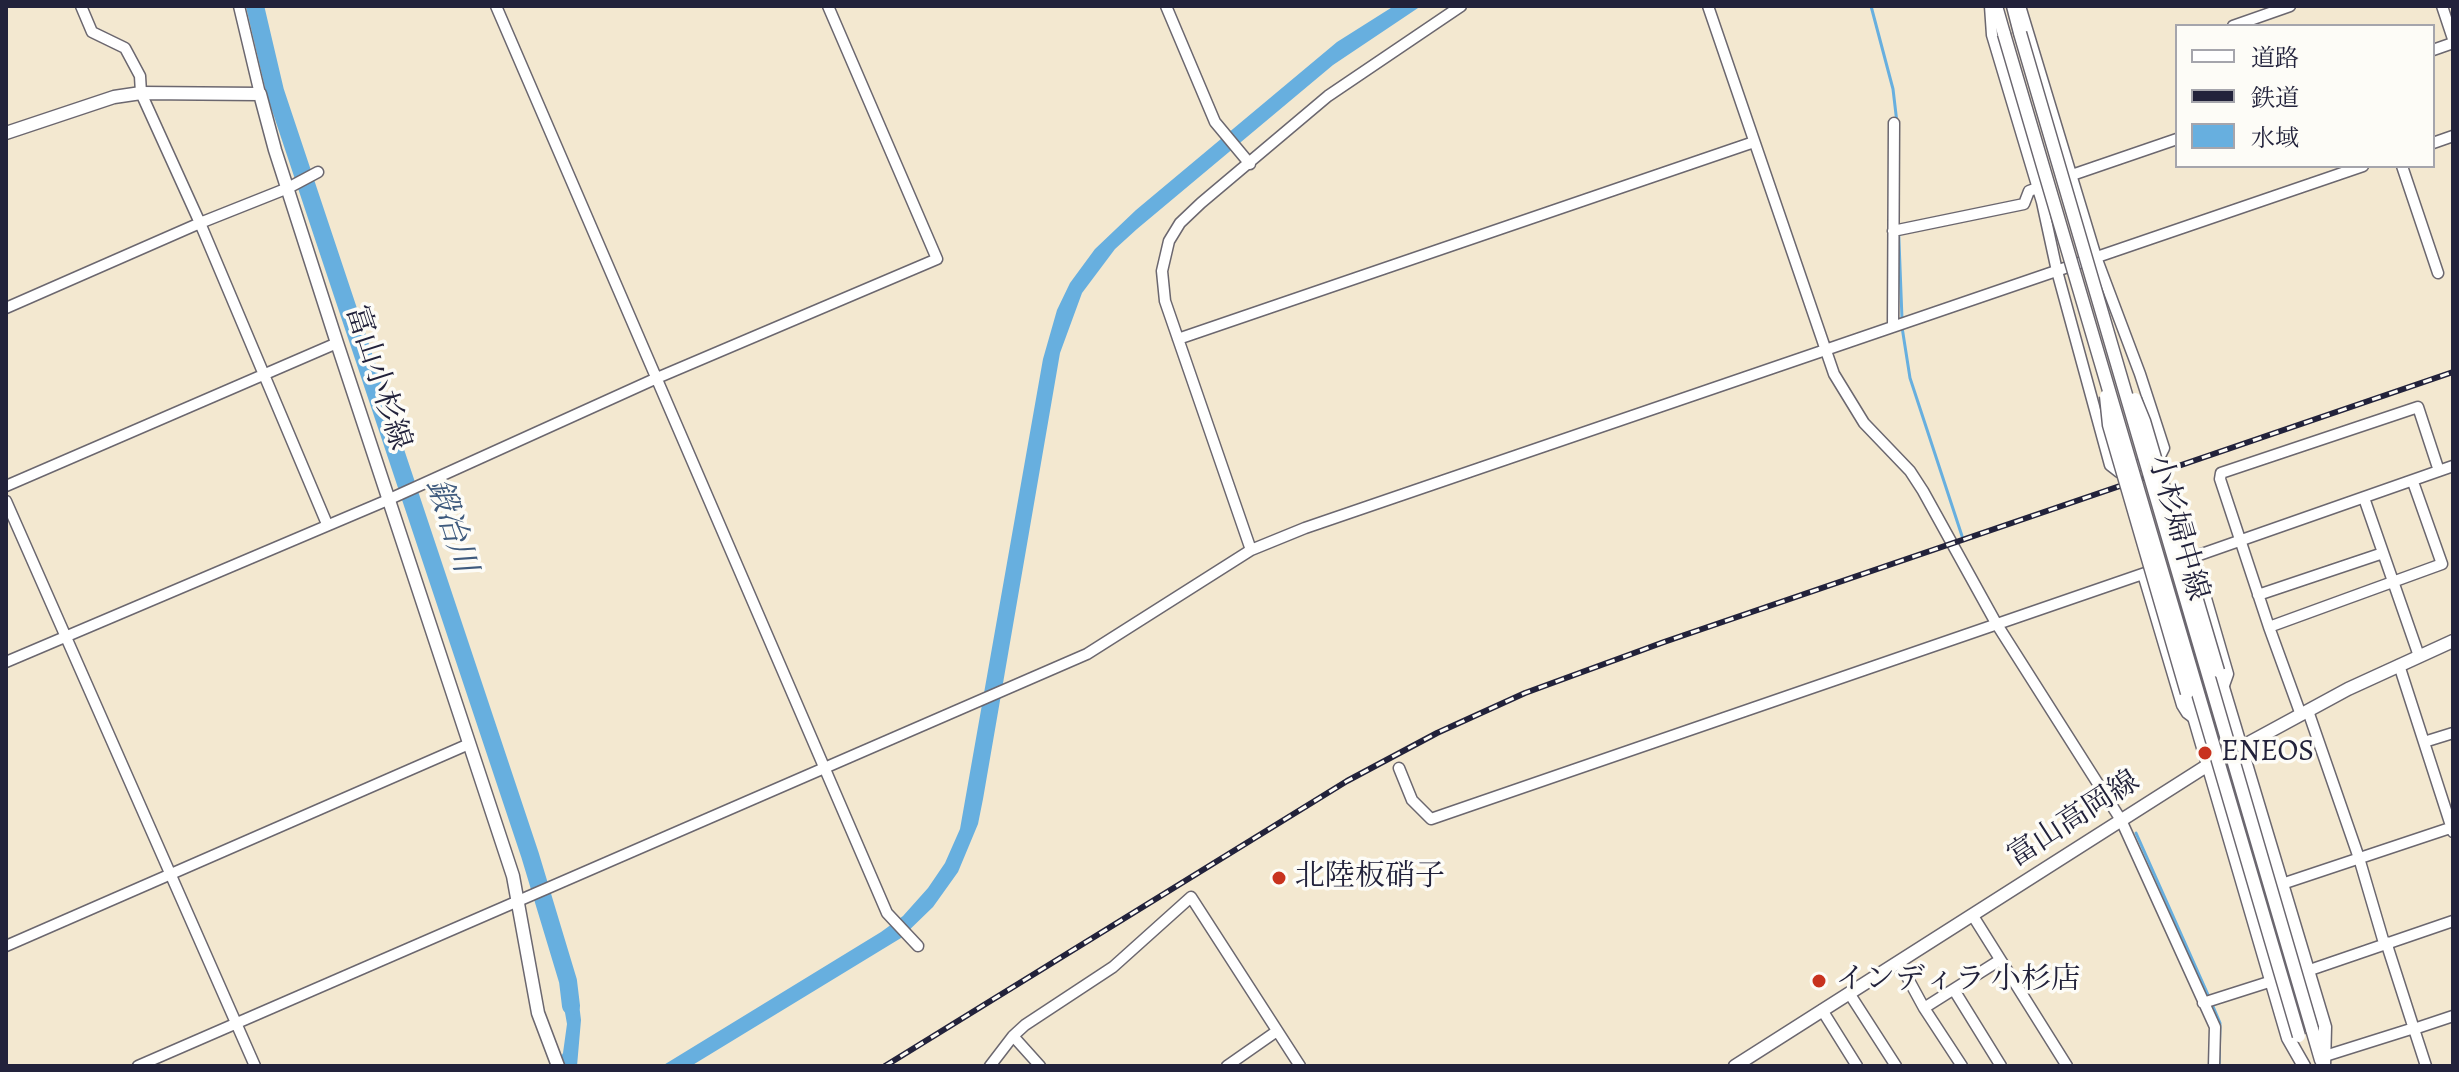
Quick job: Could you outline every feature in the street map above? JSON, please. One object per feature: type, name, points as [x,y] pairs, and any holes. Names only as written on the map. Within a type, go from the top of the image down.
[{"type":"main road","name":"小杉婦中線","points":[[1993,6],[2004,34],[2299,1036],[2302,1065]]},
{"type":"main road","name":"小杉婦中線","points":[[2013,6],[2324,1063]]},
{"type":"main road","points":[[6,133],[114,97],[141,93],[260,94]]},
{"type":"main road","name":"富山小杉線","points":[[260,94],[292,185],[337,343],[391,498],[513,876],[524,899],[538,1013],[556,1063]]},
{"type":"main road","points":[[2117,360],[2144,421],[2243,747],[2325,1027],[2324,1063]]},
{"type":"main road","points":[[2102,365],[2109,425],[2288,1038],[2302,1065]]},
{"type":"main road","name":"富山高岡線","points":[[1735,1066],[2208,765],[2399,665],[2453,641]]},
{"type":"street","points":[[81,6],[92,32],[125,48],[140,76],[141,93],[200,223],[327,524]]},
{"type":"street","points":[[239,6],[260,94]]},
{"type":"street","points":[[496,6],[891,918],[918,946]]},
{"type":"street","points":[[6,662],[391,498],[657,378],[937,259],[828,6]]},
{"type":"street","points":[[1166,6],[1215,122],[1250,164]]},
{"type":"street","points":[[1251,550],[1165,301],[1162,271],[1169,241],[1180,223],[1328,96],[1461,6]]},
{"type":"street","points":[[1708,6],[1834,374],[1864,423],[1910,471],[1923,491],[1996,623],[2121,820],[2215,1027],[2214,1066]]},
{"type":"street","points":[[1993,6],[1992,35],[2037,188],[2110,465],[2119,472],[2159,458],[2164,448],[2096,257],[2020,6]]},
{"type":"street","points":[[2239,24],[2290,6]]},
{"type":"street","points":[[2442,6],[2453,41]]},
{"type":"street","points":[[1893,327],[1894,123]]},
{"type":"street","points":[[2072,175],[2175,140]]},
{"type":"street","points":[[1178,339],[1754,142]]},
{"type":"street","points":[[138,1066],[1087,654],[1251,550],[1305,528],[2357,168]]},
{"type":"street","points":[[2403,168],[2438,273]]},
{"type":"street","points":[[6,308],[318,172]]},
{"type":"street","points":[[1893,231],[2024,204],[2029,191],[2037,188]]},
{"type":"street","points":[[6,486],[337,343]]},
{"type":"street","points":[[2426,1066],[2359,858],[2269,627],[2220,479],[2221,473],[2418,407],[2439,471]]},
{"type":"street","points":[[1399,768],[1412,800],[1431,819],[2453,466]]},
{"type":"street","points":[[2269,627],[2442,564],[2413,482]]},
{"type":"street","points":[[2364,498],[2419,656]]},
{"type":"street","points":[[6,501],[255,1066]]},
{"type":"street","points":[[2258,595],[2383,553]]},
{"type":"street","points":[[2194,557],[2228,674],[2223,688]]},
{"type":"street","points":[[2143,574],[2182,705],[2195,719]]},
{"type":"street","points":[[2282,884],[2453,829],[2399,665]]},
{"type":"street","points":[[2424,742],[2453,733]]},
{"type":"street","points":[[6,946],[469,744]]},
{"type":"street","points":[[990,1066],[1025,1025],[1113,967],[1191,897],[1300,1066]]},
{"type":"street","points":[[1973,916],[2067,1066]]},
{"type":"street","points":[[2307,971],[2453,921]]},
{"type":"street","points":[[1924,1008],[2000,960]]},
{"type":"street","points":[[1899,962],[1924,1008],[1962,1066]]},
{"type":"street","points":[[2203,1003],[2272,981]]},
{"type":"street","points":[[1954,990],[2001,1066]]},
{"type":"street","points":[[1849,993],[1896,1066]]},
{"type":"street","points":[[1822,1010],[1857,1066]]},
{"type":"street","points":[[2324,1063],[2453,1016]]},
{"type":"street","points":[[1227,1066],[1277,1031]]},
{"type":"street","points":[[1013,1036],[1040,1066]]},
{"type":"water","points":[[1394,6],[1421,6],[1333,65],[1137,229],[1115,249],[1082,293],[1060,353],[978,824],[958,872],[933,907],[901,938],[691,1066],[662,1066],[881,932],[903,916],[928,888],[945,863],[960,829],[1043,359],[1057,310],[1070,283],[1095,249],[1136,210],[1337,42]]},
{"type":"water","points":[[576,980],[581,1020],[577,1066],[556,1066],[563,1053],[567,1024],[560,984]]},
{"type":"waterway","name":"鍛冶川","points":[[255,6],[275,91],[530,855],[568,981],[571,1006]]},
{"type":"waterway","points":[[1871,6],[1893,89],[1897,123]]},
{"type":"waterway","points":[[1898,215],[1902,319]]},
{"type":"waterway","points":[[1902,327],[1910,378],[1962,536]]},
{"type":"waterway","points":[[2136,833],[2209,997]]},
{"type":"waterway","points":[[2212,1004],[2220,1023],[2219,1066]]},
{"type":"railway","points":[[885,1066],[1347,781],[1437,733],[1525,693],[1664,642],[2453,372]]},
{"type":"place","name":"ENEOS","points":[[2205,753]]},
{"type":"place","name":"北陸板硝子","points":[[1279,878]]},
{"type":"place","name":"インディラ 小杉店","points":[[1819,981]]}]
